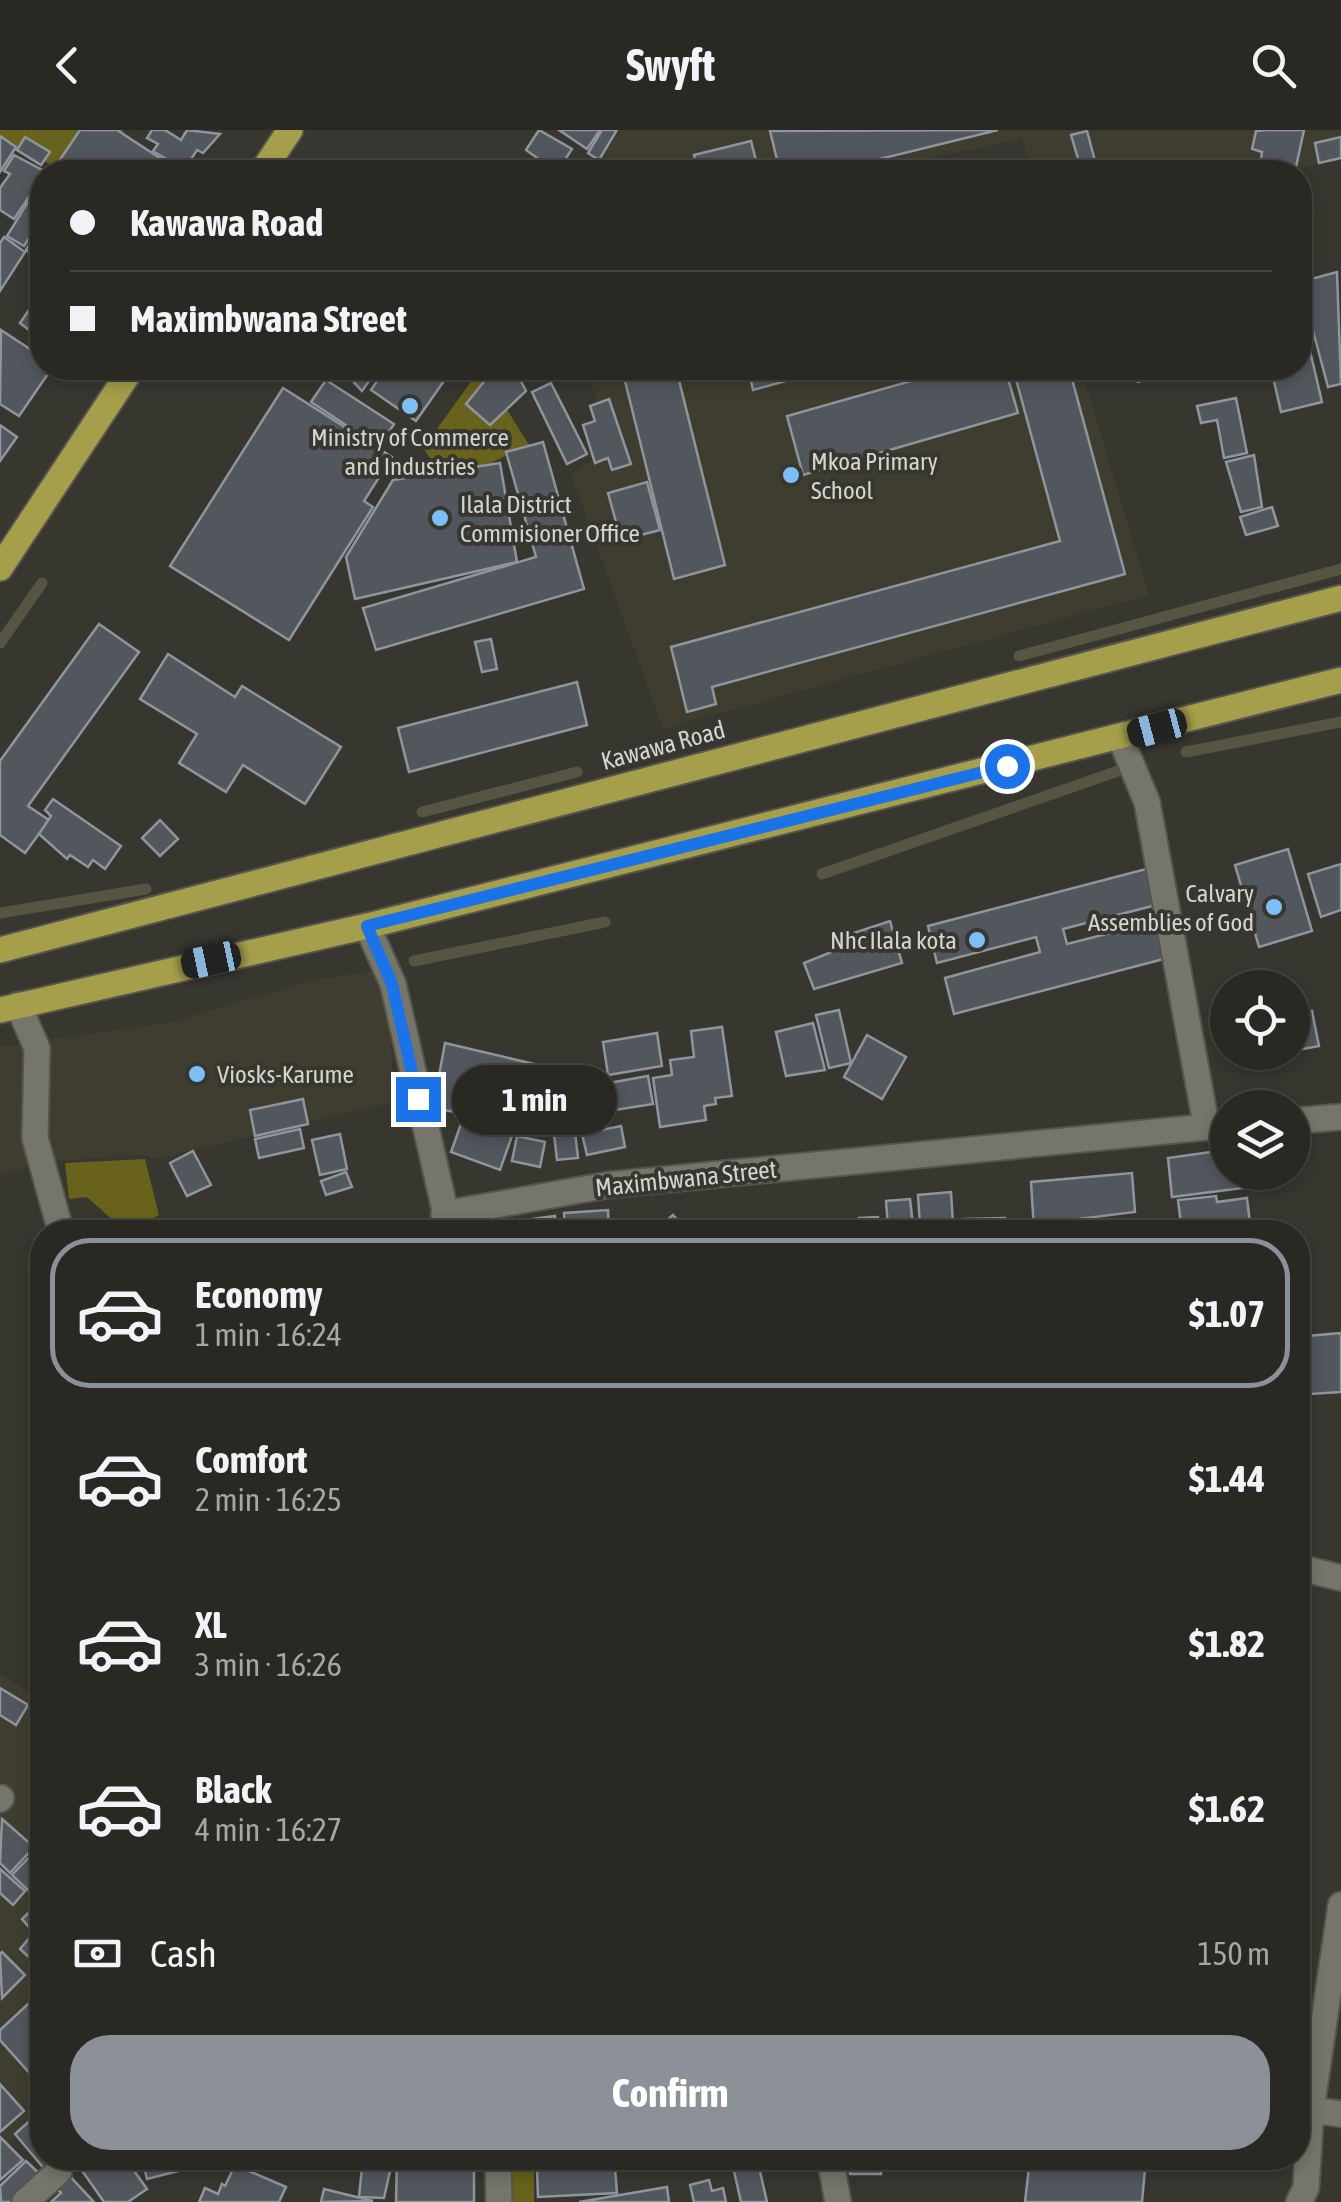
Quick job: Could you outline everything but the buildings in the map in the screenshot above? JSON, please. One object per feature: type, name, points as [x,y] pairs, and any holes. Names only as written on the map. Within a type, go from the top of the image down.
[{"type":"main road","points":[[270,160],[290,130]]},
{"type":"main road","points":[[0,568],[124,380]]},
{"type":"main road","name":"Kawawa Road","points":[[0,950],[1341,598]]},
{"type":"main road","points":[[9,1007],[367,926],[1341,680]]},
{"type":"street","points":[[1120,738],[1147,802],[1210,1092]]},
{"type":"street","name":"Maximbwana Street","points":[[367,926],[392,984],[446,1220]]},
{"type":"street","points":[[9,1007],[37,1048],[35,1138],[58,1220]]},
{"type":"street","points":[[1310,1120],[1341,1117]]},
{"type":"street","name":"Maximbwana Street","points":[[460,1220],[608,1185],[1210,1125]]},
{"type":"street","points":[[1310,1569],[1341,1578]]},
{"type":"street","points":[[1310,2136],[1341,1905]]},
{"type":"street","points":[[1312,2110],[1341,2114]]},
{"type":"street","points":[[498,2170],[499,2202]]},
{"type":"street","points":[[832,2170],[838,2202]]},
{"type":"street","points":[[1299,2202],[1306,2188],[1307,2170]]},
{"type":"street","points":[[25,2202],[59,2171]]},
{"type":"shaded area","points":[[0,130],[124,130],[85,160],[40,160],[0,144]]},
{"type":"shaded area","points":[[620,130],[1341,130],[1341,157],[1312,165],[1312,160],[1029,160],[1021,139],[922,160],[600,160]]},
{"type":"shaded area","points":[[472,380],[488,380],[529,445],[486,465],[440,472],[423,448]]},
{"type":"shaded area","name":"Mkoa Primary School","points":[[1085,380],[1149,595],[663,729],[571,475],[618,442],[589,381]]},
{"type":"shaded area","name":"Viosks-Karume","points":[[387,969],[394,1102],[156,1159],[141,1155],[47,1162],[0,1176],[0,1047],[172,1022],[313,980]]},
{"type":"shaded area","points":[[145,1159],[159,1215],[149,1220],[113,1220],[87,1197],[69,1199],[65,1163]]},
{"type":"shaded area","points":[[0,1674],[30,1693],[30,2118],[0,2154]]},
{"type":"shaded area","points":[[509,2170],[534,2170],[534,2202],[510,2202]]},
{"type":"waterway","points":[[1019,656],[1341,569]]},
{"type":"waterway","points":[[0,643],[42,583]]},
{"type":"waterway","points":[[1186,752],[1341,722]]},
{"type":"waterway","points":[[822,874],[1121,770]]},
{"type":"waterway","points":[[422,812],[577,772]]},
{"type":"waterway","points":[[0,913],[146,889]]},
{"type":"waterway","points":[[414,961],[605,922]]},
{"type":"place","name":"Ministry of Commerce and Industries","points":[[410,406]]},
{"type":"place","name":"Mkoa Primary School","points":[[791,475]]},
{"type":"place","name":"Ilala District Commisioner Office","points":[[440,518]]},
{"type":"place","name":"Calvary Assemblies of God","points":[[1274,907]]},
{"type":"place","name":"Nhc Ilala kota","points":[[977,940]]},
{"type":"place","name":"Viosks-Karume","points":[[197,1074]]},
{"type":"route","points":[[418,1099],[392,984],[367,926],[1007,766]]}]
